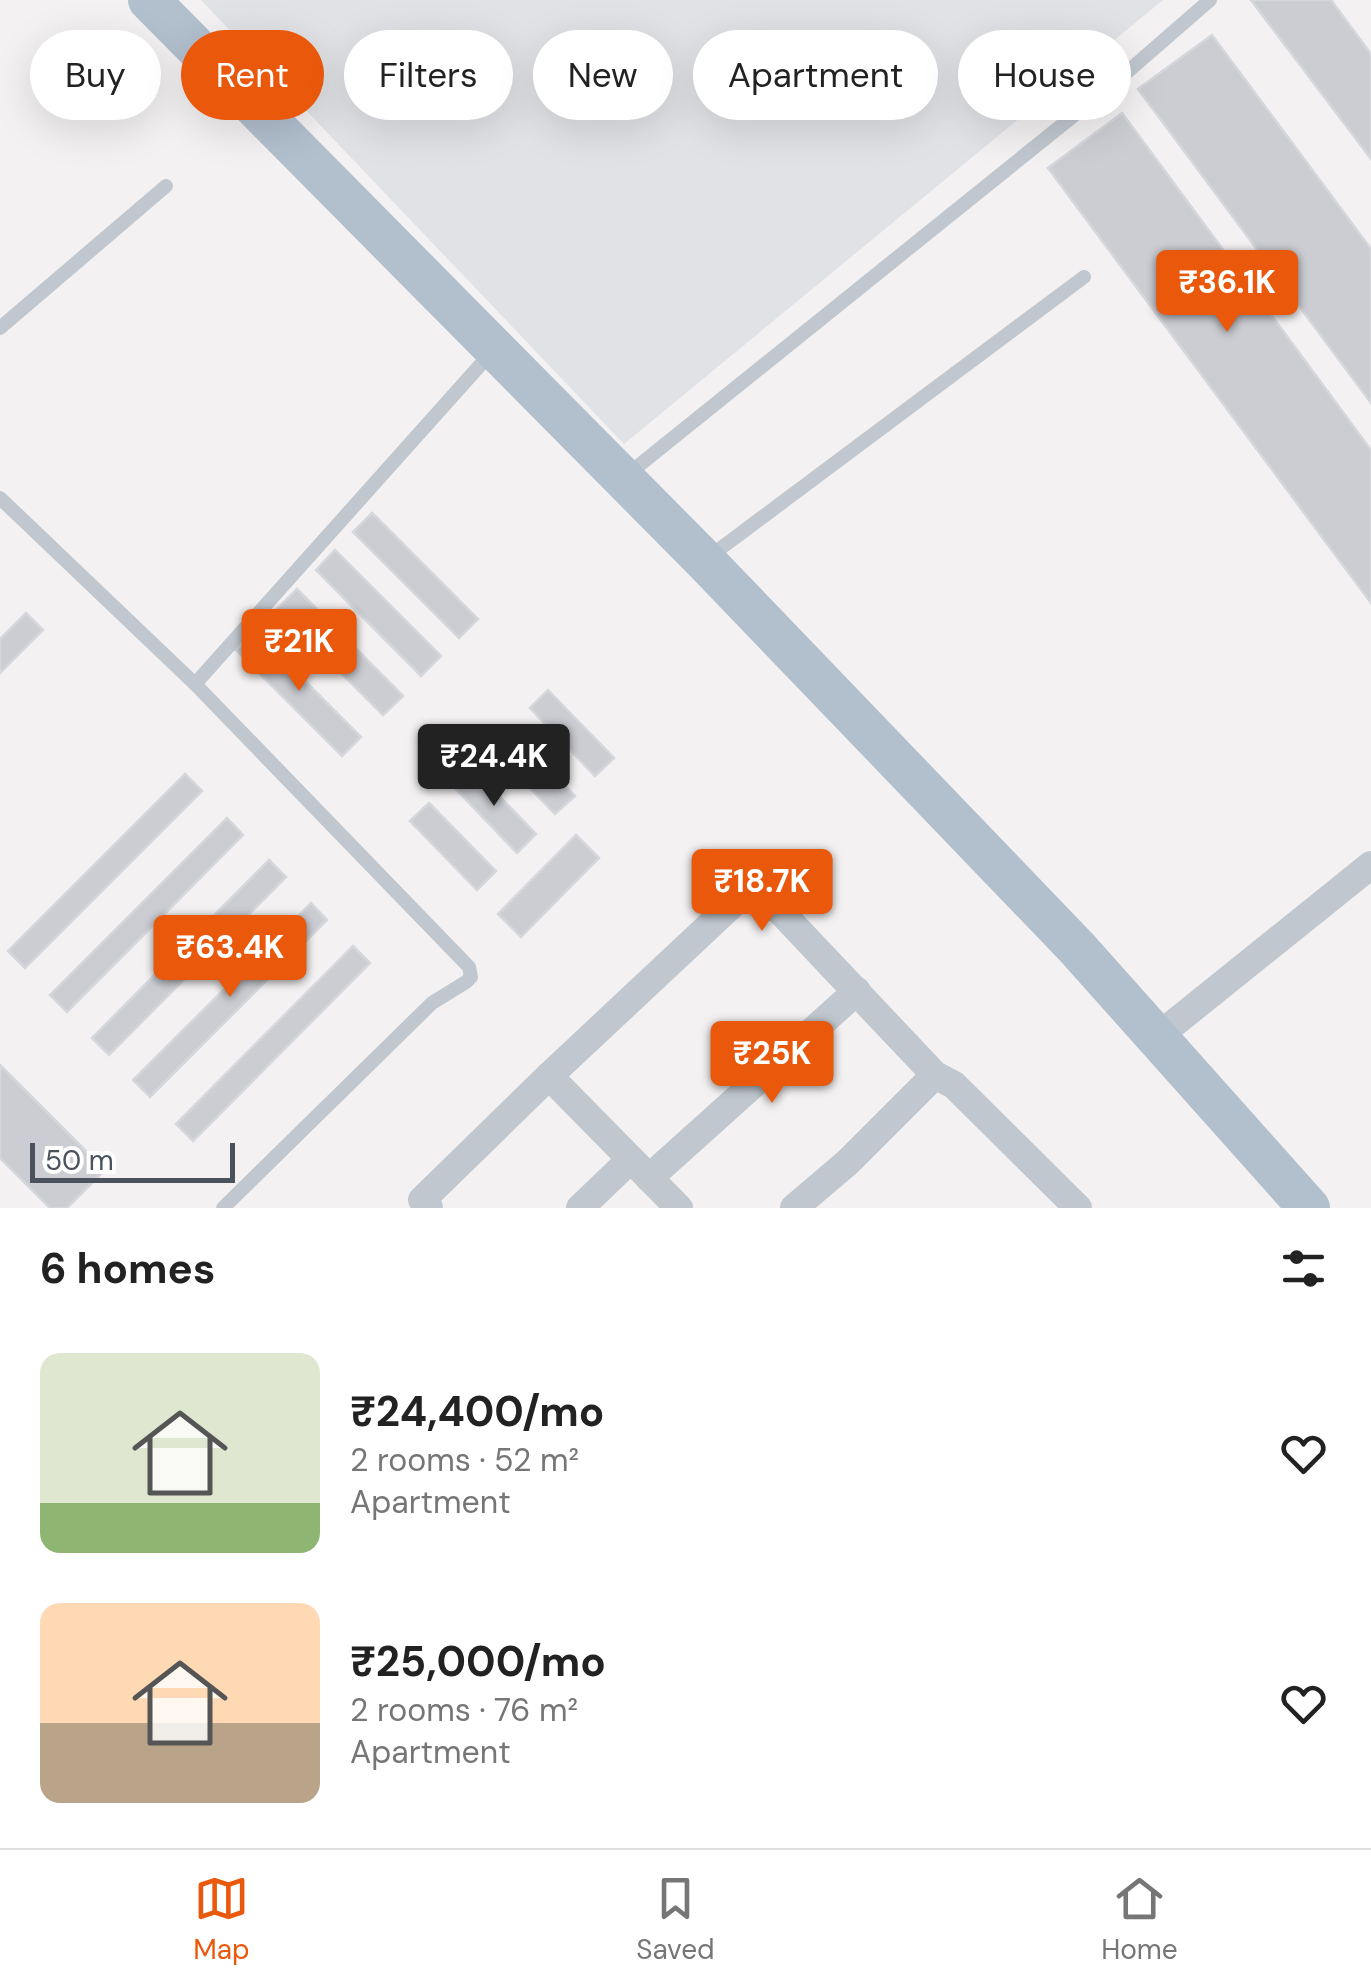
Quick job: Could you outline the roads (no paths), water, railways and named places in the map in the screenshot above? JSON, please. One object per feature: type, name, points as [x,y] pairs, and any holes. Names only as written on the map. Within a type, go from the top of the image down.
[{"type":"main road","points":[[149,0],[704,560],[1077,948],[1309,1208]]},
{"type":"street","points":[[1157,1037],[1371,865]]},
{"type":"street","points":[[422,1205],[549,1076],[739,898],[758,898],[780,912],[935,1075],[954,1084],[1078,1208]]},
{"type":"street","points":[[580,1208],[640,1169],[857,991]]},
{"type":"street","points":[[794,1208],[848,1162],[935,1075]]},
{"type":"street","points":[[549,1076],[679,1208]]},
{"type":"lane","points":[[623,478],[1118,80],[1210,0]]},
{"type":"lane","points":[[0,328],[166,186]]},
{"type":"lane","points":[[704,560],[1084,277]]},
{"type":"lane","points":[[195,684],[495,349]]},
{"type":"lane","points":[[0,498],[195,684],[464,960],[471,972],[466,982],[432,1002],[223,1208]]}]
